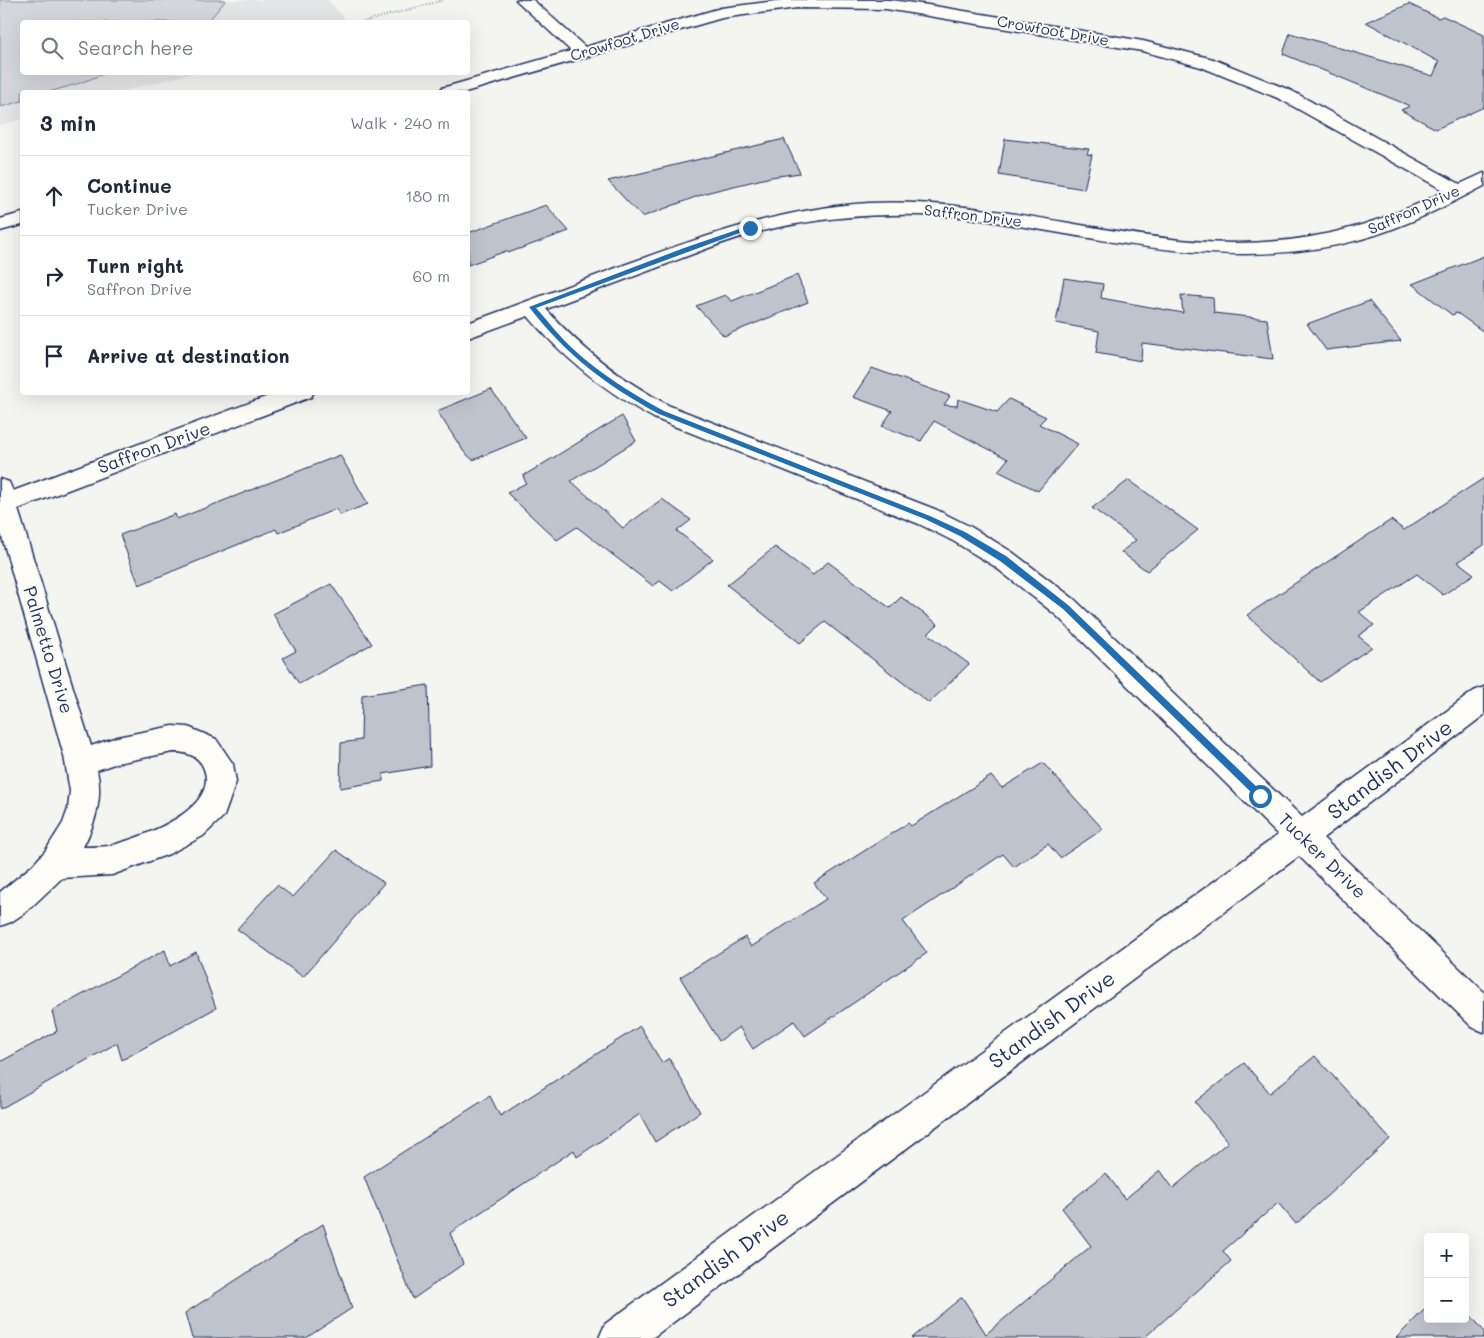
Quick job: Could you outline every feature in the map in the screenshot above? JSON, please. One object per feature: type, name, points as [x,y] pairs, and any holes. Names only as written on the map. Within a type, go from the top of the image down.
[{"type":"street","points":[[524,0],[582,53]]},
{"type":"street","name":"Crowfoot Drive","points":[[455,90],[696,19],[767,6],[797,3],[856,2],[928,10],[1143,46],[1232,72],[1308,107],[1459,191]]},
{"type":"street","name":"Saffron Drive","points":[[470,330],[714,239],[782,220],[816,214],[888,208],[942,210],[1180,246],[1269,248],[1319,243],[1382,227],[1484,179]]},
{"type":"street","points":[[0,225],[20,220]]},
{"type":"street","name":"Tucker Drive","points":[[532,307],[581,360],[609,382],[662,412],[920,514],[962,534],[1003,558],[1066,607],[1484,1014]]},
{"type":"street","name":"Saffron Drive","points":[[2,496],[294,395]]},
{"type":"street","name":"Palmetto Drive","points":[[0,911],[34,886],[66,847],[82,814],[85,791],[81,762],[2,496]]},
{"type":"street","name":"Standish Drive","points":[[619,1338],[1484,699]]},
{"type":"street","points":[[52,864],[112,860],[169,840],[192,826],[213,806],[221,782],[218,764],[206,748],[188,740],[173,739],[151,743],[117,750],[81,762]]},
{"type":"path","points":[[370,20],[444,0]]},
{"type":"shaded area","points":[[0,0],[328,0],[346,20],[20,20],[20,75],[185,75],[127,90],[20,90],[20,120],[0,125]]},
{"type":"shaded area","points":[[0,0],[226,0],[208,20],[20,20],[20,75],[101,75],[56,90],[20,90],[20,102],[0,107]]},
{"type":"building","points":[[1409,4],[1438,18],[1443,16],[1484,35],[1484,107],[1436,129],[1401,110],[1410,106],[1283,54],[1290,33],[1433,76],[1439,62],[1366,22]]},
{"type":"building","points":[[784,139],[800,173],[771,177],[709,192],[642,217],[608,181]]},
{"type":"building","points":[[1005,139],[1089,149],[1087,154],[1092,155],[1084,189],[999,175]]},
{"type":"building","points":[[546,205],[569,231],[470,264],[470,232]]},
{"type":"building","points":[[1484,256],[1484,332],[1457,313],[1452,315],[1412,284]]},
{"type":"building","points":[[797,275],[808,302],[724,336],[696,306],[725,295],[732,301]]},
{"type":"building","points":[[1064,278],[1103,284],[1101,298],[1183,313],[1181,295],[1213,298],[1214,313],[1267,319],[1273,359],[1142,343],[1141,361],[1096,353],[1099,331],[1056,323]]},
{"type":"building","points":[[1369,301],[1401,341],[1326,350],[1307,324]]},
{"type":"building","points":[[872,368],[950,396],[944,405],[957,406],[958,399],[997,412],[1009,399],[1046,417],[1039,424],[1078,444],[1038,491],[998,471],[1008,459],[934,421],[921,441],[882,426],[892,411],[853,397]]},
{"type":"building","points":[[491,389],[526,438],[473,460],[464,452],[437,411]]},
{"type":"building","points":[[622,416],[636,441],[571,481],[623,528],[662,499],[691,520],[677,531],[713,559],[673,591],[660,581],[653,586],[577,527],[557,540],[507,493],[526,483],[523,476]]},
{"type":"building","points":[[340,455],[368,504],[340,515],[336,509],[278,533],[276,529],[139,585],[120,535],[175,514],[177,519]]},
{"type":"building","points":[[1484,478],[1484,545],[1458,562],[1474,574],[1443,595],[1417,574],[1359,612],[1374,625],[1358,636],[1372,647],[1320,682],[1247,615],[1391,520],[1404,530]]},
{"type":"building","points":[[1129,480],[1198,530],[1147,571],[1121,552],[1136,540],[1092,508]]},
{"type":"building","points":[[775,547],[813,575],[828,562],[890,608],[901,597],[938,624],[928,634],[969,664],[929,703],[825,622],[800,643],[727,585]]},
{"type":"building","points":[[331,584],[372,644],[299,684],[283,658],[296,651],[273,614]]},
{"type":"building","points":[[428,685],[430,766],[383,774],[383,781],[340,788],[341,743],[361,740],[362,695]]},
{"type":"building","points":[[1043,763],[1103,829],[1060,858],[1048,844],[1014,867],[1003,854],[903,921],[927,953],[805,1036],[794,1021],[753,1049],[739,1027],[719,1041],[680,977],[745,937],[751,947],[826,899],[814,883],[908,823],[911,826],[991,776],[1002,788]]},
{"type":"building","points":[[336,850],[384,883],[303,977],[237,929],[277,885],[293,897]]},
{"type":"building","points":[[165,950],[170,966],[196,952],[216,1008],[122,1060],[117,1043],[0,1109],[0,1062],[57,1031],[52,1011]]},
{"type":"building","points":[[640,1026],[662,1063],[669,1058],[700,1112],[655,1142],[640,1114],[577,1157],[574,1150],[450,1233],[463,1264],[413,1299],[364,1177],[490,1096],[500,1116]]},
{"type":"building","points":[[1315,1056],[1390,1139],[1296,1224],[1278,1203],[1223,1251],[1231,1261],[1144,1338],[912,1338],[962,1297],[986,1334],[1091,1246],[1062,1208],[1106,1173],[1125,1199],[1160,1170],[1173,1188],[1228,1142],[1195,1102],[1244,1063],[1270,1093]]},
{"type":"building","points":[[323,1224],[352,1308],[306,1338],[192,1338],[185,1313]]},
{"type":"building","points":[[1424,1310],[1424,1323],[1469,1323],[1469,1314],[1484,1331],[1484,1338],[1396,1338]]},
{"type":"route","points":[[750,228],[686,249],[532,307],[568,348],[609,382],[662,412],[903,507],[962,534],[1003,558],[1066,607],[1260,796]]}]
